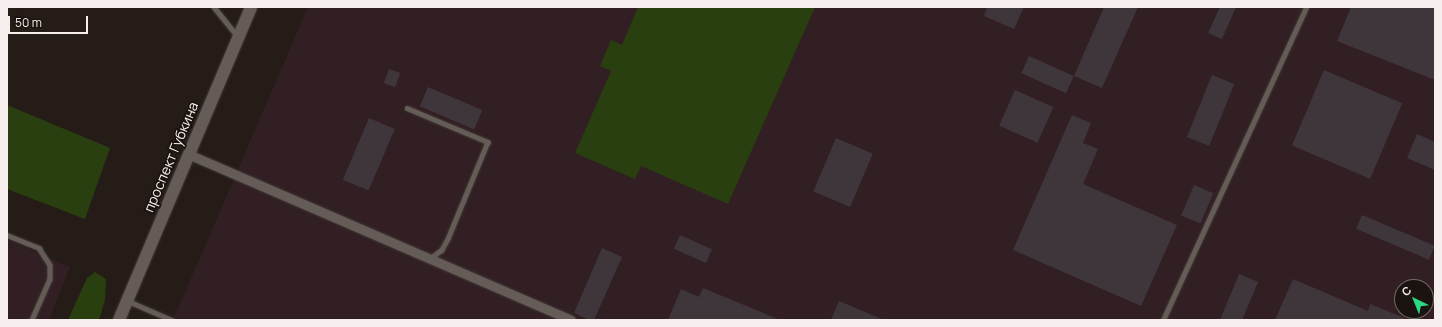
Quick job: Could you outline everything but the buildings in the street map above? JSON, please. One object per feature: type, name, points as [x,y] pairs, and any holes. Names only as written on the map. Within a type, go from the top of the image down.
[{"type":"main road","name":"проспект Губкина","points":[[119,320],[251,7]]},
{"type":"street","points":[[188,154],[571,320]]},
{"type":"lane","points":[[214,7],[238,37]]},
{"type":"lane","points":[[1163,320],[1306,7]]},
{"type":"lane","points":[[407,108],[488,142],[448,239],[442,250],[430,259]]},
{"type":"lane","points":[[7,235],[39,248],[50,265],[50,279],[32,320]]},
{"type":"lane","points":[[127,301],[172,320]]},
{"type":"shaded area","points":[[308,7],[1435,7],[1435,320],[173,320]]},
{"type":"shaded area","points":[[7,240],[70,267],[49,320],[7,320]]},
{"type":"green space","points":[[638,7],[815,7],[728,204],[641,166],[635,179],[575,153],[611,71],[600,66],[611,40],[622,45]]},
{"type":"green space","points":[[7,105],[110,148],[85,219],[7,189]]},
{"type":"green space","points":[[95,272],[106,279],[105,300],[99,320],[68,320],[87,278]]}]
